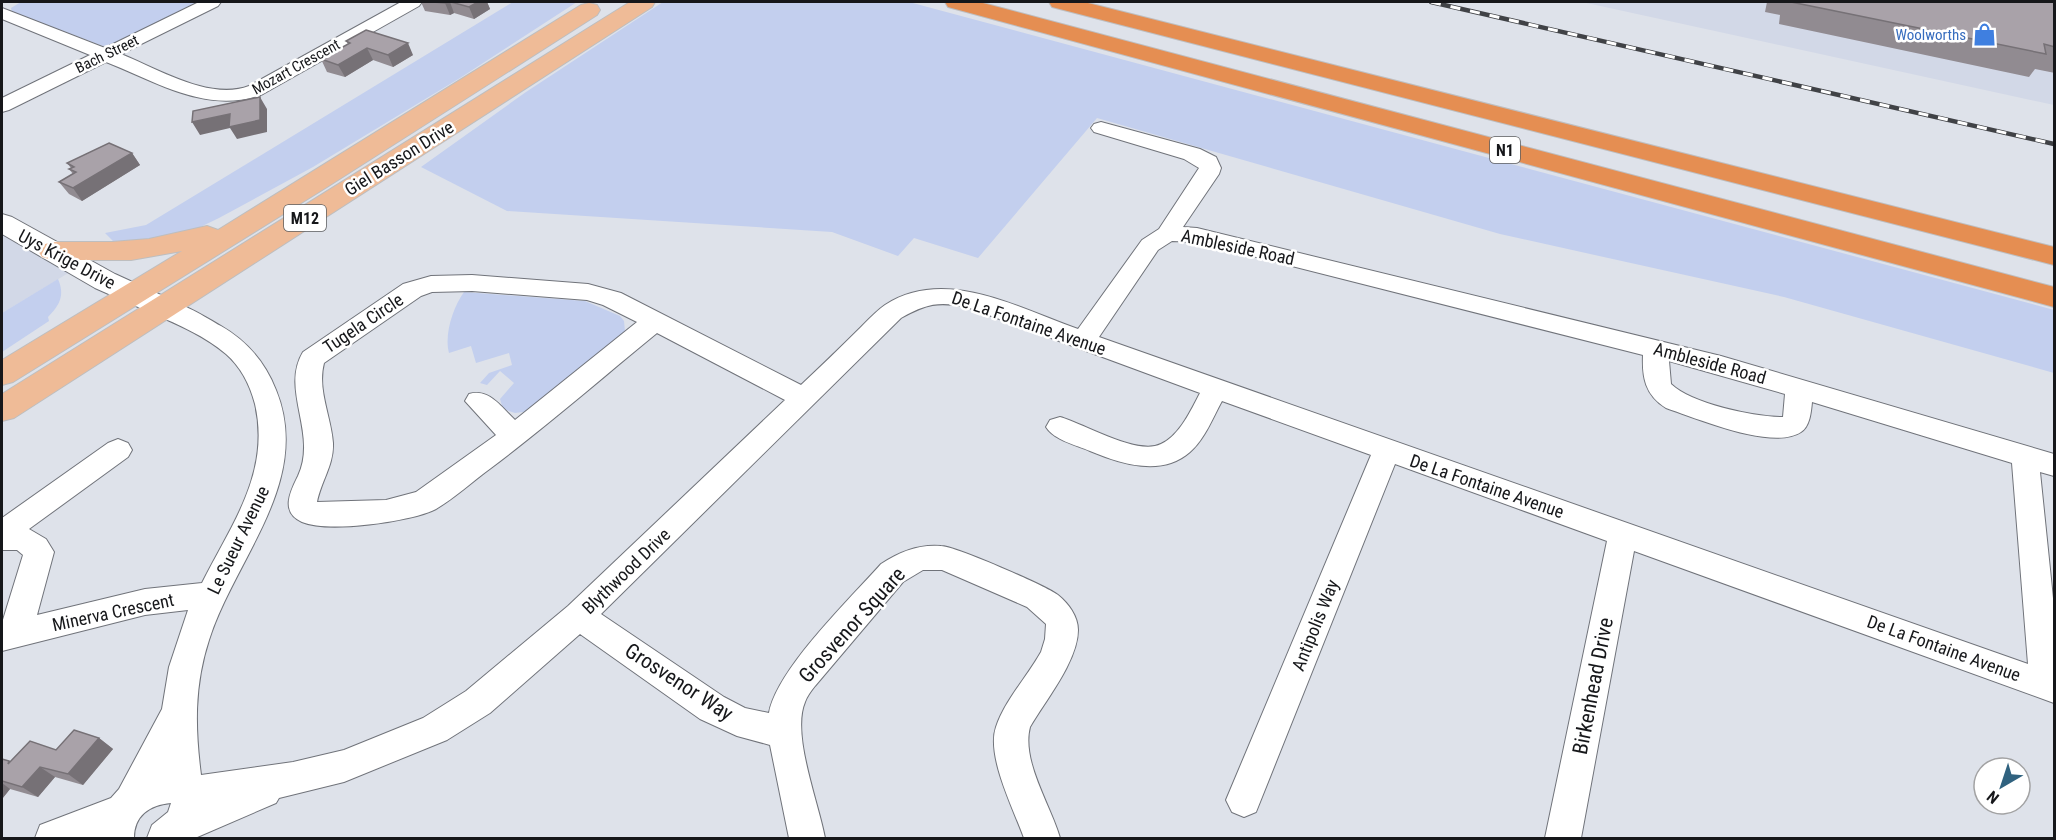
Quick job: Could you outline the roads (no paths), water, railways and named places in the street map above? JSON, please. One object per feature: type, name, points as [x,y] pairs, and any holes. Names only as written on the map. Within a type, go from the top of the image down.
[{"type":"highway","name":"N1","points":[[956,2],[2055,299]]},
{"type":"highway","name":"N1","points":[[1060,2],[2055,256]]},
{"type":"main road","name":"Giel Basson Drive","points":[[2,374],[318,181],[602,2]]},
{"type":"main road","name":"Giel Basson Drive","points":[[2,409],[644,2]]},
{"type":"main road","points":[[52,251],[111,253],[158,249],[198,238],[254,218]]},
{"type":"street","points":[[2,6],[12,2]]},
{"type":"street","name":"Bach Street","points":[[2,106],[212,2]]},
{"type":"street","name":"Mozart Crescent","points":[[2,13],[201,93],[216,98],[229,98],[256,90],[413,2]]},
{"type":"street","name":"Ambleside Road","points":[[1083,340],[1150,245],[1167,234],[1210,168],[1208,162],[1191,154],[1101,128]]},
{"type":"street","name":"Uys Krige Drive","points":[[2,223],[163,308]]},
{"type":"street","name":"Ambleside Road","points":[[1167,234],[1197,235],[1656,348],[1799,387],[2055,465]]},
{"type":"street","name":"Tugela Circle","points":[[655,321],[514,436],[425,501],[401,510],[326,514],[310,513],[302,507],[302,499],[319,456],[309,376],[312,358],[412,290],[431,284],[449,282],[588,292],[612,299],[655,321],[804,398]]},
{"type":"street","name":"De La Fontaine Avenue","points":[[917,298],[944,294],[972,300],[2050,686]]},
{"type":"street","name":"Blythwood Drive","points":[[124,816],[158,787],[177,785],[187,791],[292,779],[344,766],[435,729],[478,702],[507,680],[579,616],[892,312],[917,298]]},
{"type":"street","name":"Le Sueur Avenue","points":[[163,308],[211,332],[240,353],[256,373],[267,395],[272,417],[271,464],[267,483],[225,570],[210,595],[184,668],[178,712],[189,808],[171,835]]},
{"type":"street","points":[[1656,348],[1657,386],[1665,396],[1675,401],[1765,427],[1787,428],[1792,424],[1796,418],[1799,387]]},
{"type":"street","points":[[1060,427],[1129,454],[1160,456],[1172,452],[1181,444],[1216,389]]},
{"type":"street","points":[[478,401],[514,436]]},
{"type":"street","points":[[2,533],[118,450]]},
{"type":"street","name":"Antipolis Way","points":[[1244,800],[1387,450]]},
{"type":"street","points":[[2025,456],[2050,686]]},
{"type":"street","name":"Birkenhead Drive","points":[[1563,838],[1623,533]]},
{"type":"street","name":"Minerva Crescent","points":[[2,538],[24,539],[33,544],[39,552],[9,635]]},
{"type":"street","name":"Grosvenor Square","points":[[807,838],[785,731],[786,706],[794,688],[892,573],[905,564],[923,558],[944,558],[1038,598],[1050,606],[1061,621],[1063,636],[1046,672],[1016,719],[1011,736],[1013,753],[1042,838]]},
{"type":"street","name":"Minerva Crescent","points":[[9,635],[145,602],[210,595]]},
{"type":"street","name":"Grosvenor Way","points":[[579,616],[712,708],[737,721],[756,727],[785,731]]},
{"type":"street","name":"Le Sueur Avenue","points":[[124,816],[178,712]]},
{"type":"street","name":"Blythwood Drive","points":[[171,835],[292,779]]},
{"type":"street","points":[[53,838],[124,816]]},
{"type":"railway","points":[[1431,2],[2054,144]]},
{"type":"place","name":"Woolworths","points":[[1984,35]]}]
